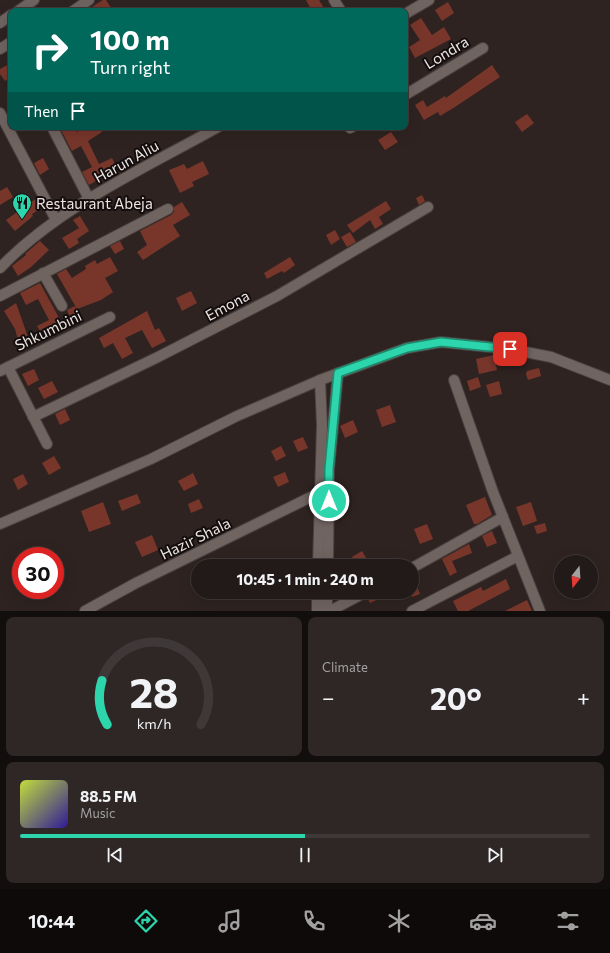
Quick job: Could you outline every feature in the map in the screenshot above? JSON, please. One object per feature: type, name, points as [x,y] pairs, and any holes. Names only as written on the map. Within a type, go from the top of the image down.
[{"type":"street","points":[[22,8],[34,0]]},
{"type":"street","points":[[77,8],[89,0]]},
{"type":"street","points":[[408,12],[428,0]]},
{"type":"street","name":"Londra","points":[[408,93],[483,48]]},
{"type":"street","points":[[0,113],[8,128]]},
{"type":"street","points":[[9,130],[56,220]]},
{"type":"street","name":"Harun Aliu","points":[[54,130],[90,199]]},
{"type":"street","name":"Harun Aliu","points":[[0,268],[38,232],[56,220],[90,199],[213,130]]},
{"type":"street","name":"Emona","points":[[33,417],[156,358],[277,296],[428,207]]},
{"type":"street","points":[[0,296],[168,209]]},
{"type":"street","points":[[44,273],[62,306]]},
{"type":"street","name":"Shkumbini","points":[[4,369],[110,317]]},
{"type":"street","points":[[0,524],[151,459],[237,416],[320,380],[407,348],[441,342],[452,342],[510,349],[551,357],[610,380]]},
{"type":"street","points":[[4,369],[33,417],[47,444]]},
{"type":"street","points":[[318,559],[319,493],[338,373]]},
{"type":"street","points":[[320,380],[325,455],[328,559]]},
{"type":"street","points":[[454,380],[503,517],[540,611]]},
{"type":"street","name":"Hazir Shala","points":[[85,611],[319,493]]},
{"type":"street","points":[[419,564],[503,517]]},
{"type":"street","points":[[412,611],[518,556]]},
{"type":"street","points":[[317,599],[317,611]]},
{"type":"street","points":[[327,599],[327,611]]},
{"type":"street","points":[[330,611],[353,599]]},
{"type":"building","points":[[103,0],[106,0],[111,8],[94,8],[93,6]]},
{"type":"building","points":[[306,0],[319,0],[324,8],[310,8]]},
{"type":"building","points":[[448,2],[454,13],[442,21],[435,10]]},
{"type":"building","points":[[421,18],[432,35],[444,27],[451,39],[415,58],[409,47],[420,40],[410,25]]},
{"type":"building","points":[[8,65],[8,79],[5,81],[0,74],[0,69]]},
{"type":"building","points":[[492,65],[500,77],[440,116],[438,112],[424,120],[415,105],[423,100],[427,107],[445,96],[446,98]]},
{"type":"building","points":[[527,114],[534,123],[522,132],[515,122]]},
{"type":"building","points":[[61,130],[76,130],[77,132],[81,130],[101,130],[102,132],[88,141],[99,164],[112,158],[116,166],[96,176],[99,179],[89,185],[82,172],[92,167],[81,146],[72,151]]},
{"type":"building","points":[[391,132],[398,142],[385,150],[378,140]]},
{"type":"building","points":[[43,158],[49,169],[40,175],[34,163]]},
{"type":"building","points":[[203,161],[209,174],[192,182],[194,186],[180,193],[169,170],[184,164],[187,169]]},
{"type":"building","points":[[7,187],[13,197],[0,205],[0,191]]},
{"type":"building","points":[[422,195],[425,201],[419,205],[416,198]]},
{"type":"building","points":[[37,198],[42,208],[32,214],[33,216],[15,231],[6,220]]},
{"type":"building","points":[[386,201],[391,209],[379,217],[383,224],[375,229],[370,220],[353,233],[347,225]]},
{"type":"building","points":[[182,202],[190,215],[173,225],[180,236],[143,260],[137,252],[147,245],[140,231],[171,215],[174,212],[174,207]]},
{"type":"building","points":[[80,216],[89,231],[77,239],[79,243],[69,249],[62,238],[79,228],[73,220]]},
{"type":"building","points":[[335,230],[340,239],[331,245],[326,235]]},
{"type":"building","points":[[350,232],[356,242],[347,247],[341,237]]},
{"type":"building","points":[[40,241],[49,250],[31,267],[18,276],[12,266]]},
{"type":"building","points":[[120,241],[124,249],[115,254],[110,246]]},
{"type":"building","points":[[110,257],[118,271],[105,278],[113,292],[101,300],[77,309],[57,274],[66,269],[72,278],[86,269],[85,266],[95,260],[97,264]]},
{"type":"building","points":[[290,257],[295,265],[284,273],[282,271],[267,279],[264,273]]},
{"type":"building","points":[[40,283],[64,327],[58,330],[57,328],[43,336],[37,326],[49,320],[38,299],[26,305],[20,293]]},
{"type":"building","points":[[191,291],[197,303],[182,311],[176,298]]},
{"type":"building","points":[[16,303],[28,337],[18,340],[15,329],[4,311]]},
{"type":"building","points":[[75,306],[80,321],[72,323],[67,310]]},
{"type":"building","points":[[147,311],[155,330],[159,328],[166,341],[152,348],[142,330],[125,338],[133,353],[122,359],[113,343],[104,348],[99,338]]},
{"type":"building","points":[[494,355],[497,370],[479,374],[476,359]]},
{"type":"building","points":[[539,368],[541,376],[528,380],[526,374],[527,371]]},
{"type":"building","points":[[34,369],[39,380],[28,386],[22,374]]},
{"type":"building","points":[[478,377],[481,387],[470,391],[467,381]]},
{"type":"building","points":[[52,381],[58,392],[44,399],[38,388]]},
{"type":"building","points":[[499,381],[502,394],[490,397],[486,385]]},
{"type":"building","points":[[390,405],[396,422],[382,427],[376,410]]},
{"type":"building","points":[[65,409],[70,420],[60,425],[55,414]]},
{"type":"building","points":[[353,420],[358,432],[345,438],[340,426]]},
{"type":"building","points":[[303,437],[308,448],[298,452],[293,441]]},
{"type":"building","points":[[281,446],[286,456],[276,461],[271,451]]},
{"type":"building","points":[[54,456],[61,468],[49,475],[42,463]]},
{"type":"building","points":[[285,472],[289,482],[278,487],[273,477]]},
{"type":"building","points":[[193,473],[198,484],[184,491],[178,481]]},
{"type":"building","points":[[23,474],[28,484],[18,490],[13,479]]},
{"type":"building","points":[[137,494],[141,503],[122,511],[118,501]]},
{"type":"building","points":[[485,497],[492,515],[477,524],[474,524],[466,505]]},
{"type":"building","points":[[199,499],[203,508],[191,513],[188,504]]},
{"type":"building","points":[[103,502],[111,524],[89,532],[81,511]]},
{"type":"building","points":[[531,502],[537,521],[523,526],[516,507]]},
{"type":"building","points":[[545,523],[547,531],[537,534],[534,526]]},
{"type":"building","points":[[427,524],[433,539],[420,544],[414,529]]},
{"type":"building","points":[[492,531],[497,543],[487,547],[482,536]]},
{"type":"building","points":[[152,535],[158,550],[142,557],[135,542]]},
{"type":"building","points":[[469,544],[472,553],[452,561],[457,572],[450,576],[442,559]]},
{"type":"building","points":[[362,551],[367,559],[353,559],[352,557]]},
{"type":"building","points":[[506,579],[510,589],[468,611],[458,611],[453,601],[481,587],[483,591]]},
{"type":"building","points":[[368,599],[379,599],[370,603]]},
{"type":"building","points":[[527,600],[532,611],[505,611]]},
{"type":"place","name":"Restaurant Abeja","points":[[22,220]]},
{"type":"route","points":[[329,501],[329,469],[332,424],[338,373],[407,348],[441,342],[457,342],[510,349]]}]
